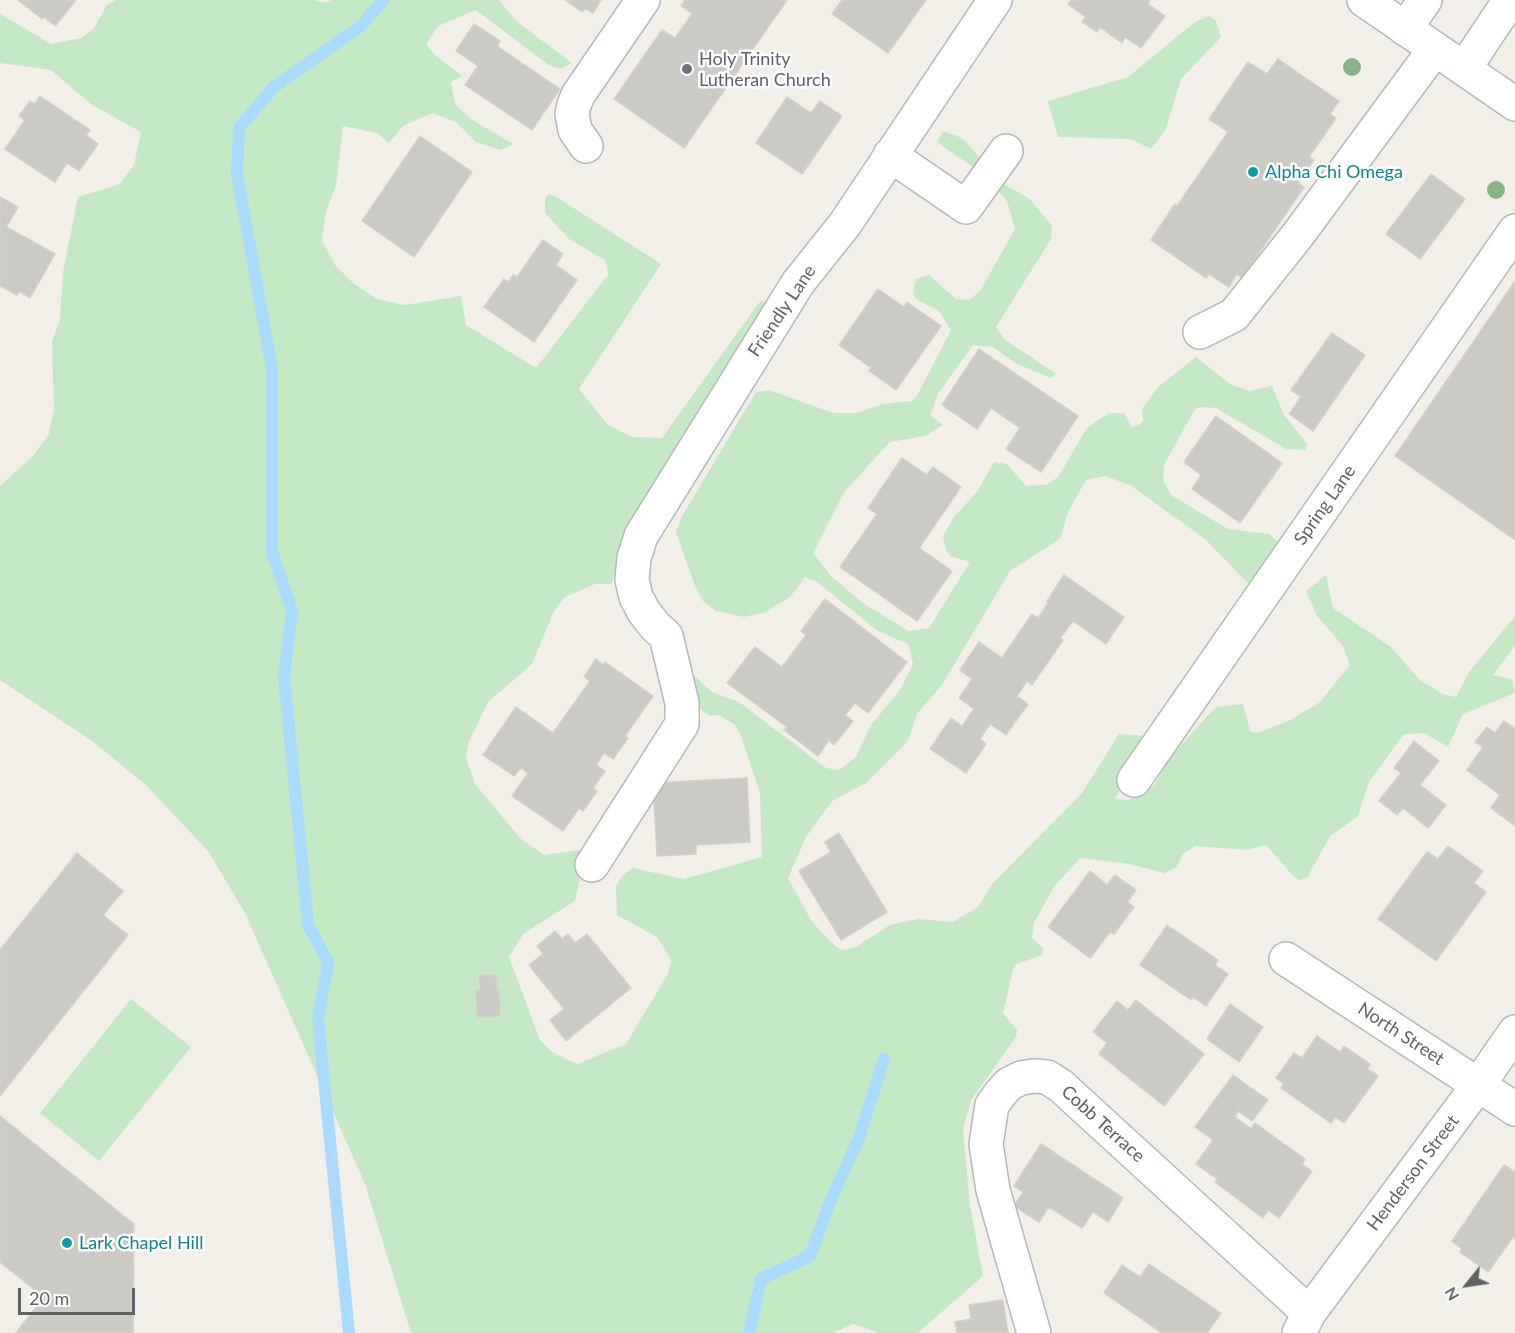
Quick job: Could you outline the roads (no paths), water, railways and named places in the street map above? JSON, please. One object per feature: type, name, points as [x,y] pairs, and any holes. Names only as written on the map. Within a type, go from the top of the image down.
[{"type":"street","points":[[586,146],[575,130],[572,114],[574,105],[578,95],[643,0]]},
{"type":"street","name":"Friendly Lane","points":[[592,865],[682,724],[682,703],[666,636],[644,612],[636,597],[632,580],[634,558],[641,536],[798,283],[845,224],[995,0]]},
{"type":"street","points":[[1364,0],[1515,104]]},
{"type":"street","points":[[1405,29],[1425,0]]},
{"type":"street","points":[[1464,69],[1510,0]]},
{"type":"street","points":[[1200,332],[1234,315],[1297,236],[1435,49]]},
{"type":"street","points":[[890,155],[966,207],[1006,151]]},
{"type":"street","name":"Spring Lane","points":[[1134,780],[1515,231]]},
{"type":"street","name":"North Street","points":[[1286,959],[1515,1109]]},
{"type":"street","name":"Henderson Street","points":[[1304,1323],[1515,1032]]},
{"type":"street","name":"Cobb Terrace","points":[[1034,1333],[993,1190],[986,1144],[992,1105],[1009,1084],[1021,1078],[1034,1076],[1047,1077],[1061,1086],[1304,1323]]},
{"type":"waterway","points":[[349,1333],[318,1019],[328,963],[308,924],[284,676],[292,611],[272,552],[272,369],[237,174],[239,128],[274,87],[361,26],[383,0]]},
{"type":"waterway","points":[[749,1333],[761,1279],[810,1256],[830,1202],[859,1138],[884,1059]]},
{"type":"place","name":"Holy Trinity Lutheran Church","points":[[687,69]]},
{"type":"place","name":"Alpha Chi Omega","points":[[1253,172]]},
{"type":"place","name":"Lark Chapel Hill","points":[[67,1243]]}]
